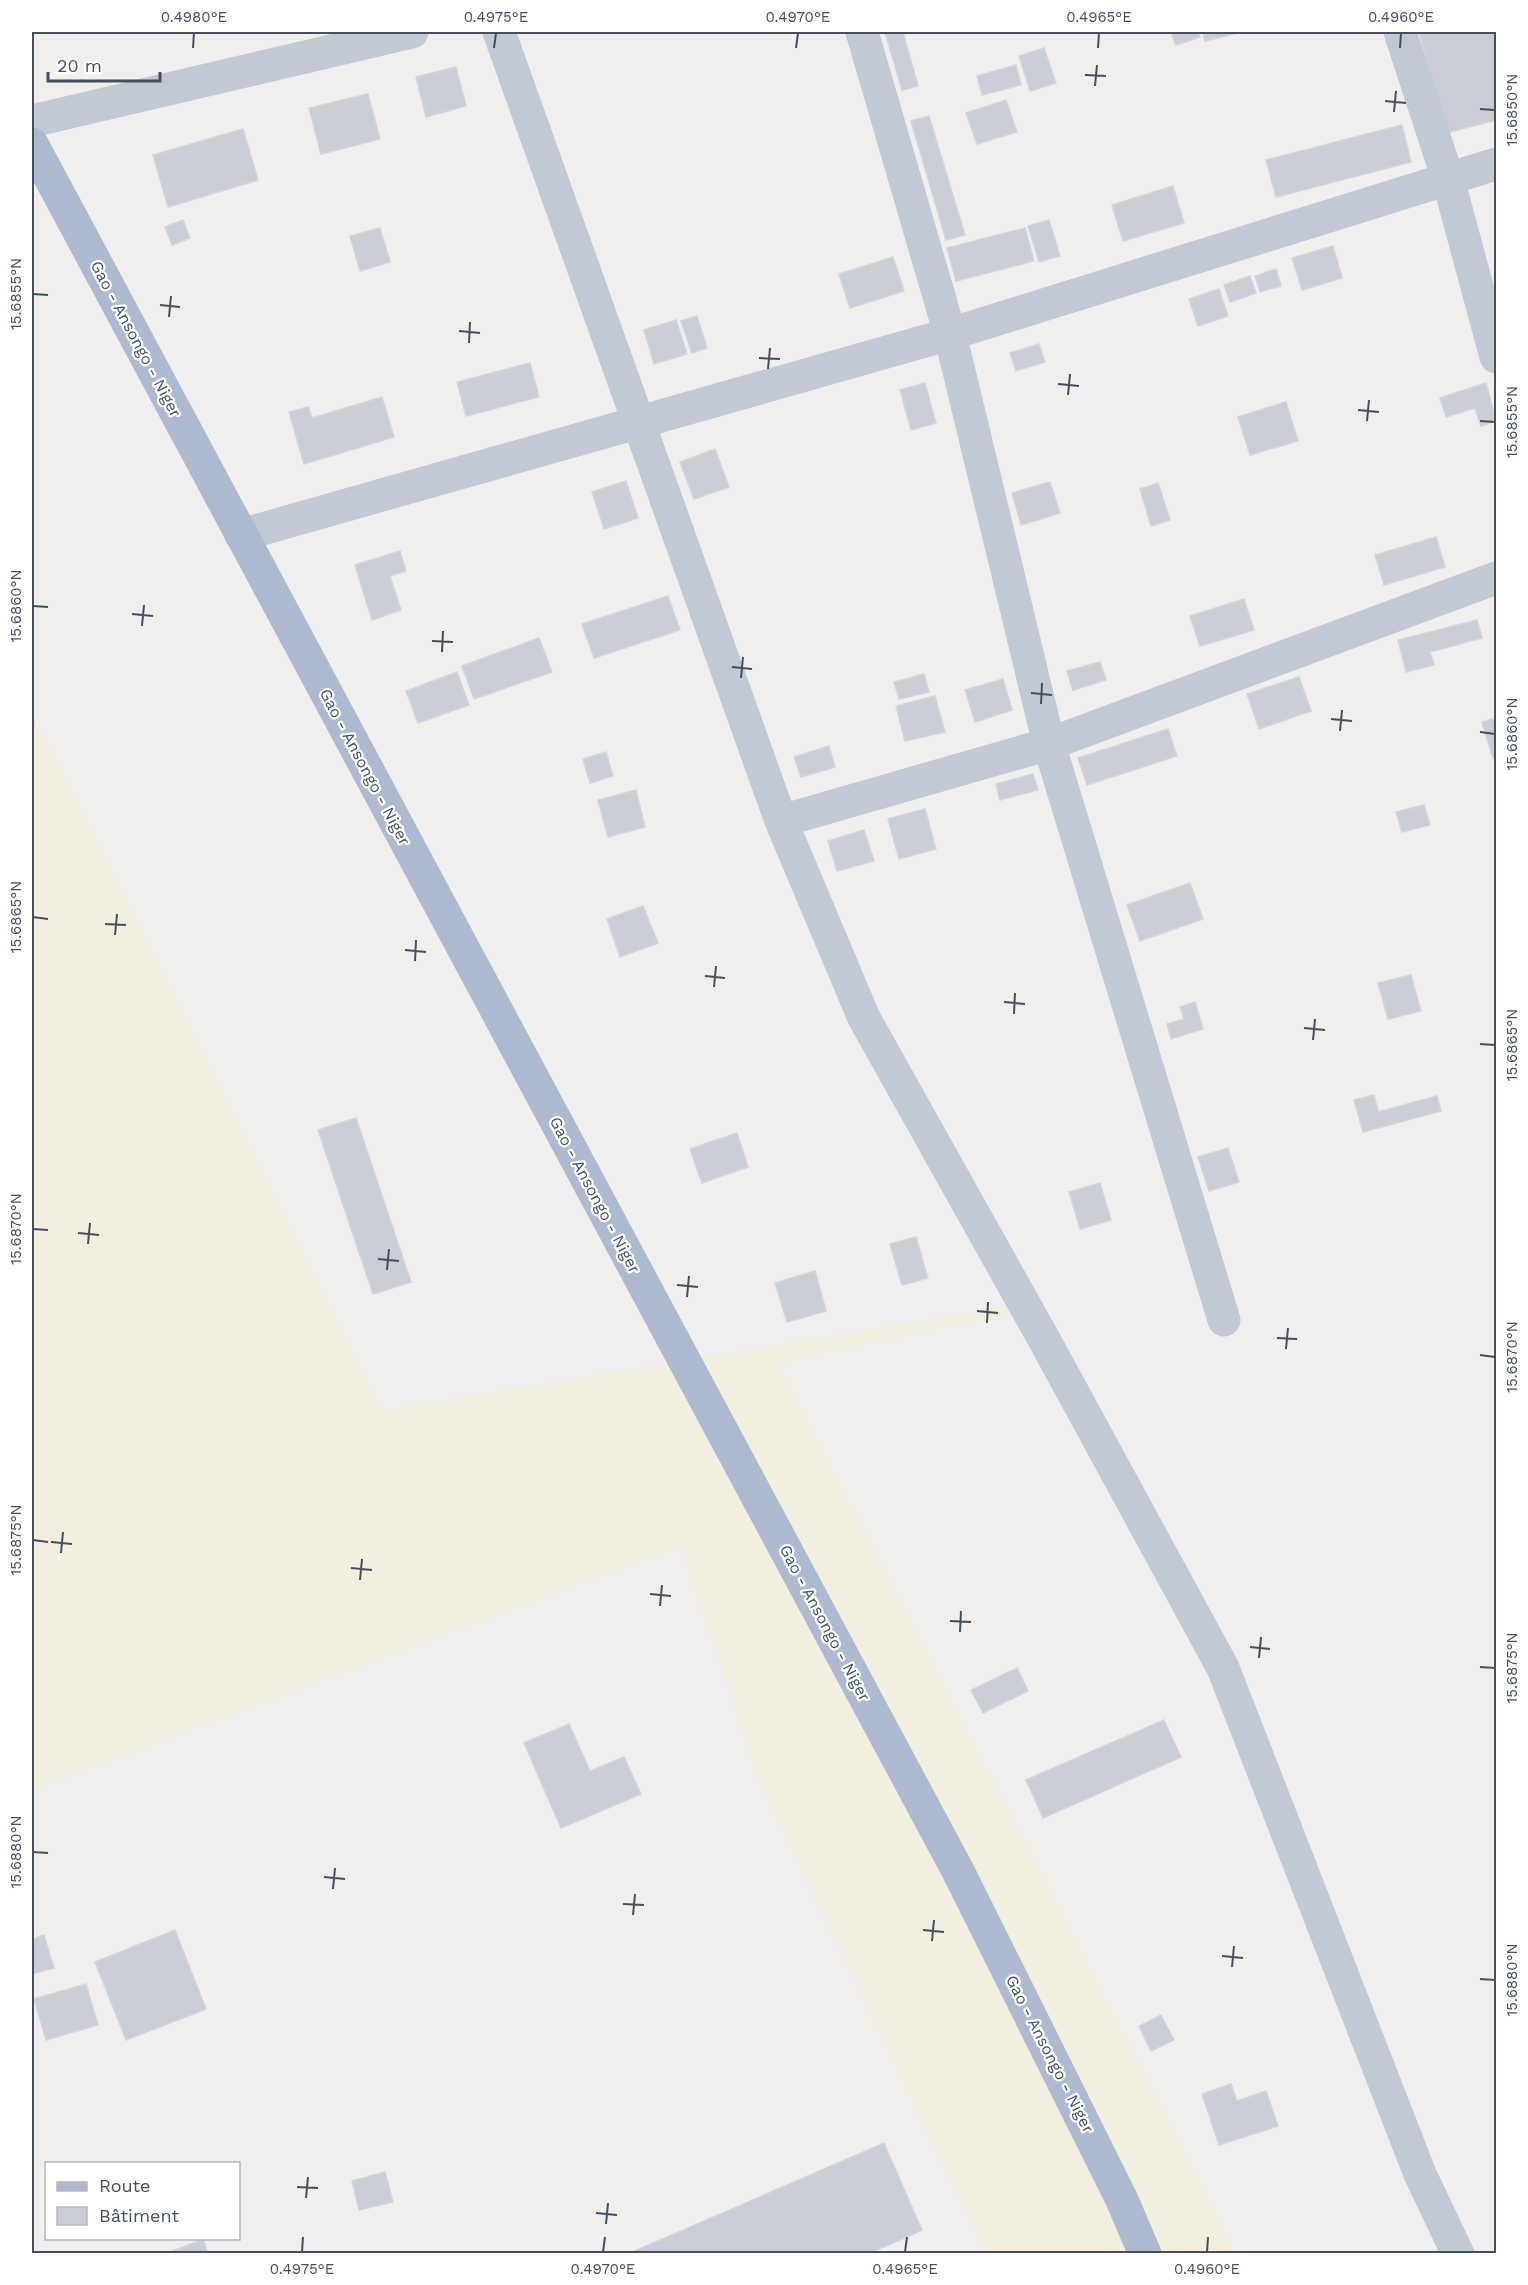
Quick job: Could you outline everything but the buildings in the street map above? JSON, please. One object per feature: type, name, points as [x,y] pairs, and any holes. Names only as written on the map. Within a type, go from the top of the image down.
[{"type":"main road","name":"Gao - Ansongo - Niger","points":[[32,144],[958,1870],[1122,2200],[1145,2253]]},
{"type":"street","points":[[32,121],[412,32]]},
{"type":"street","points":[[499,32],[640,421],[781,821],[864,1018],[1046,1343],[1223,1668],[1420,2174],[1458,2253]]},
{"type":"street","points":[[862,32],[950,334],[1049,744],[1224,1320]]},
{"type":"street","points":[[1400,32],[1448,179],[1497,357]]},
{"type":"street","points":[[241,535],[950,334],[1497,164]]},
{"type":"street","points":[[781,821],[1049,744],[1497,578]]},
{"type":"sand","points":[[32,714],[380,1411],[1010,1306],[1012,1312],[776,1363],[1235,2253],[987,2253],[762,1787],[681,1545],[32,1789]]}]
